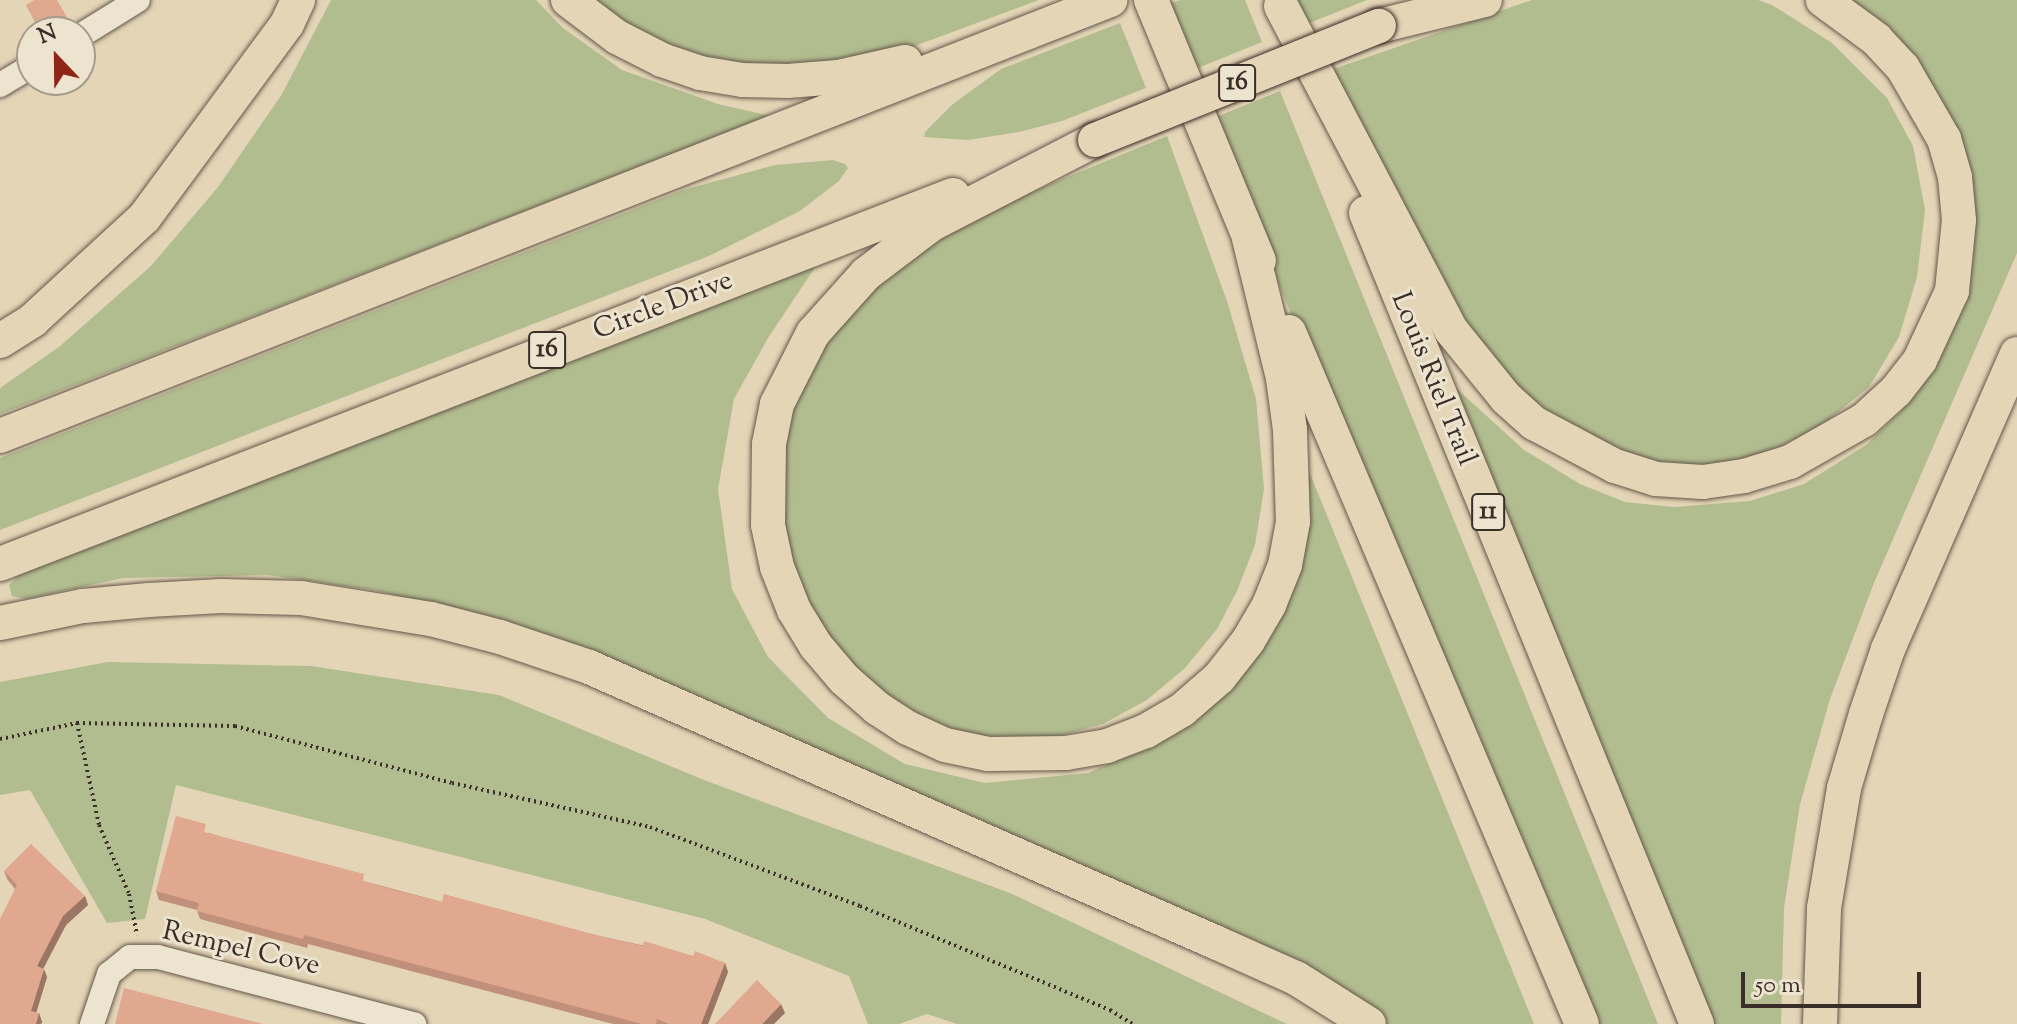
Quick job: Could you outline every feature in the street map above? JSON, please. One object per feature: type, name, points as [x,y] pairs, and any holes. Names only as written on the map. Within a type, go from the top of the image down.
[{"type":"highway","points":[[0,341],[33,320],[144,218],[287,24],[298,0]]},
{"type":"highway","points":[[568,0],[617,37],[662,60],[700,73],[742,80],[838,77],[1037,28]]},
{"type":"highway","points":[[0,436],[1110,0]]},
{"type":"highway","name":"16","points":[[1151,0],[1249,239]]},
{"type":"highway","name":"16","points":[[1379,26],[1446,0]]},
{"type":"highway","points":[[1379,26],[1485,0]]},
{"type":"highway","points":[[1280,3],[1451,330],[1506,398],[1534,423],[1615,466],[1656,479],[1703,482],[1744,476],[1790,462],[1864,420],[1896,391],[1920,360],[1952,291],[1959,220],[1955,177],[1944,139],[1903,68],[1876,39],[1823,0]]},
{"type":"highway","name":"Louis Riel Trail","points":[[1280,3],[1697,1024]]},
{"type":"highway","name":"Circle Drive","points":[[0,564],[294,447],[1095,140],[1379,26]]},
{"type":"highway","points":[[1095,140],[932,224],[866,274],[813,333],[777,404],[769,444],[766,486],[768,525],[777,567],[794,610],[816,646],[844,679],[898,721],[945,745],[988,754],[1053,754],[1107,746],[1146,731],[1182,710],[1219,678],[1248,641],[1269,605],[1285,565],[1293,522],[1290,430],[1283,378],[1249,239]]},
{"type":"highway","points":[[1249,239],[1582,1024]]},
{"type":"highway","points":[[1820,1024],[1824,908],[1844,788],[1888,649],[2017,354]]},
{"type":"highway","points":[[0,623],[83,606],[136,601],[274,597],[418,616],[500,637],[589,667],[1296,978],[1369,1024]]},
{"type":"street","points":[[96,26],[138,0]]},
{"type":"street","name":"Rempel Cove","points":[[92,1024],[109,974],[130,957],[158,957],[414,1024]]},
{"type":"path","points":[[77,723],[99,825],[129,894],[135,921]]},
{"type":"path","points":[[0,739],[77,723],[235,726],[452,783],[650,827],[860,906],[1110,1010],[1132,1024]]},
{"type":"green space","points":[[331,0],[536,0],[563,28],[622,70],[718,104],[770,116],[0,414],[0,388],[59,347],[151,266],[218,187],[282,94]]},
{"type":"green space","points":[[583,0],[1039,0],[885,57],[731,69],[672,52]]},
{"type":"green space","points":[[1180,0],[1245,0],[1262,42],[1193,70],[1166,5]]},
{"type":"green space","points":[[1297,0],[1367,0],[1307,24]]},
{"type":"green space","points":[[1532,0],[1758,0],[1772,5],[1832,43],[1887,98],[1913,146],[1925,210],[1917,277],[1899,337],[1869,387],[1822,425],[1764,455],[1714,466],[1667,464],[1598,445],[1534,405],[1438,297],[1325,72]]},
{"type":"green space","points":[[1852,0],[2017,0],[2017,253],[1874,583],[1830,699],[1800,804],[1784,908],[1781,1024],[1706,1024],[1443,376],[1524,450],[1580,484],[1625,502],[1674,507],[1750,501],[1804,484],[1866,445],[1904,408],[1936,359],[1967,290],[1912,53],[1883,22]]},
{"type":"green space","points":[[1120,23],[1146,88],[1062,121],[1019,132],[968,140],[924,137],[925,132],[953,104],[1001,69]]},
{"type":"green space","points":[[1280,91],[1658,1024],[1583,1024],[1211,119]]},
{"type":"green space","points":[[1167,136],[1227,301],[1256,399],[1264,489],[1255,545],[1237,591],[1217,629],[1185,668],[1147,700],[1103,724],[1059,736],[997,741],[951,735],[866,691],[780,564],[782,408],[847,299],[978,214]]},
{"type":"green space","points":[[833,160],[848,168],[839,181],[800,211],[709,256],[0,530],[0,458],[683,190],[775,165]]},
{"type":"green space","points":[[818,263],[768,338],[734,399],[718,489],[732,589],[768,657],[828,718],[905,764],[985,783],[1088,773],[1171,735],[1237,676],[1304,459],[1534,1024],[1383,1024],[472,615],[379,591],[268,575],[123,578],[26,599],[12,596],[9,585],[21,573]]},
{"type":"green space","points":[[108,662],[311,666],[499,695],[704,780],[1010,893],[1287,1024],[957,1024],[927,1014],[899,1024],[868,1024],[849,976],[705,919],[176,785],[145,919],[107,923],[30,790],[0,795],[0,682]]},
{"type":"building","points":[[34,0],[57,0],[66,16],[33,16],[26,5]]},
{"type":"building","points":[[176,816],[206,824],[204,832],[364,874],[363,881],[398,891],[442,902],[444,894],[643,946],[644,941],[693,956],[695,951],[725,963],[701,1024],[669,1024],[657,1019],[656,1024],[642,1024],[304,935],[303,939],[197,911],[199,903],[156,891]]},
{"type":"building","points":[[31,844],[85,896],[63,916],[37,966],[44,969],[31,1011],[39,1013],[36,1024],[0,1024],[0,919],[17,885],[4,871]]},
{"type":"building","points":[[757,980],[781,1004],[762,1024],[715,1024]]},
{"type":"building","points":[[124,988],[263,1024],[115,1024]]}]
